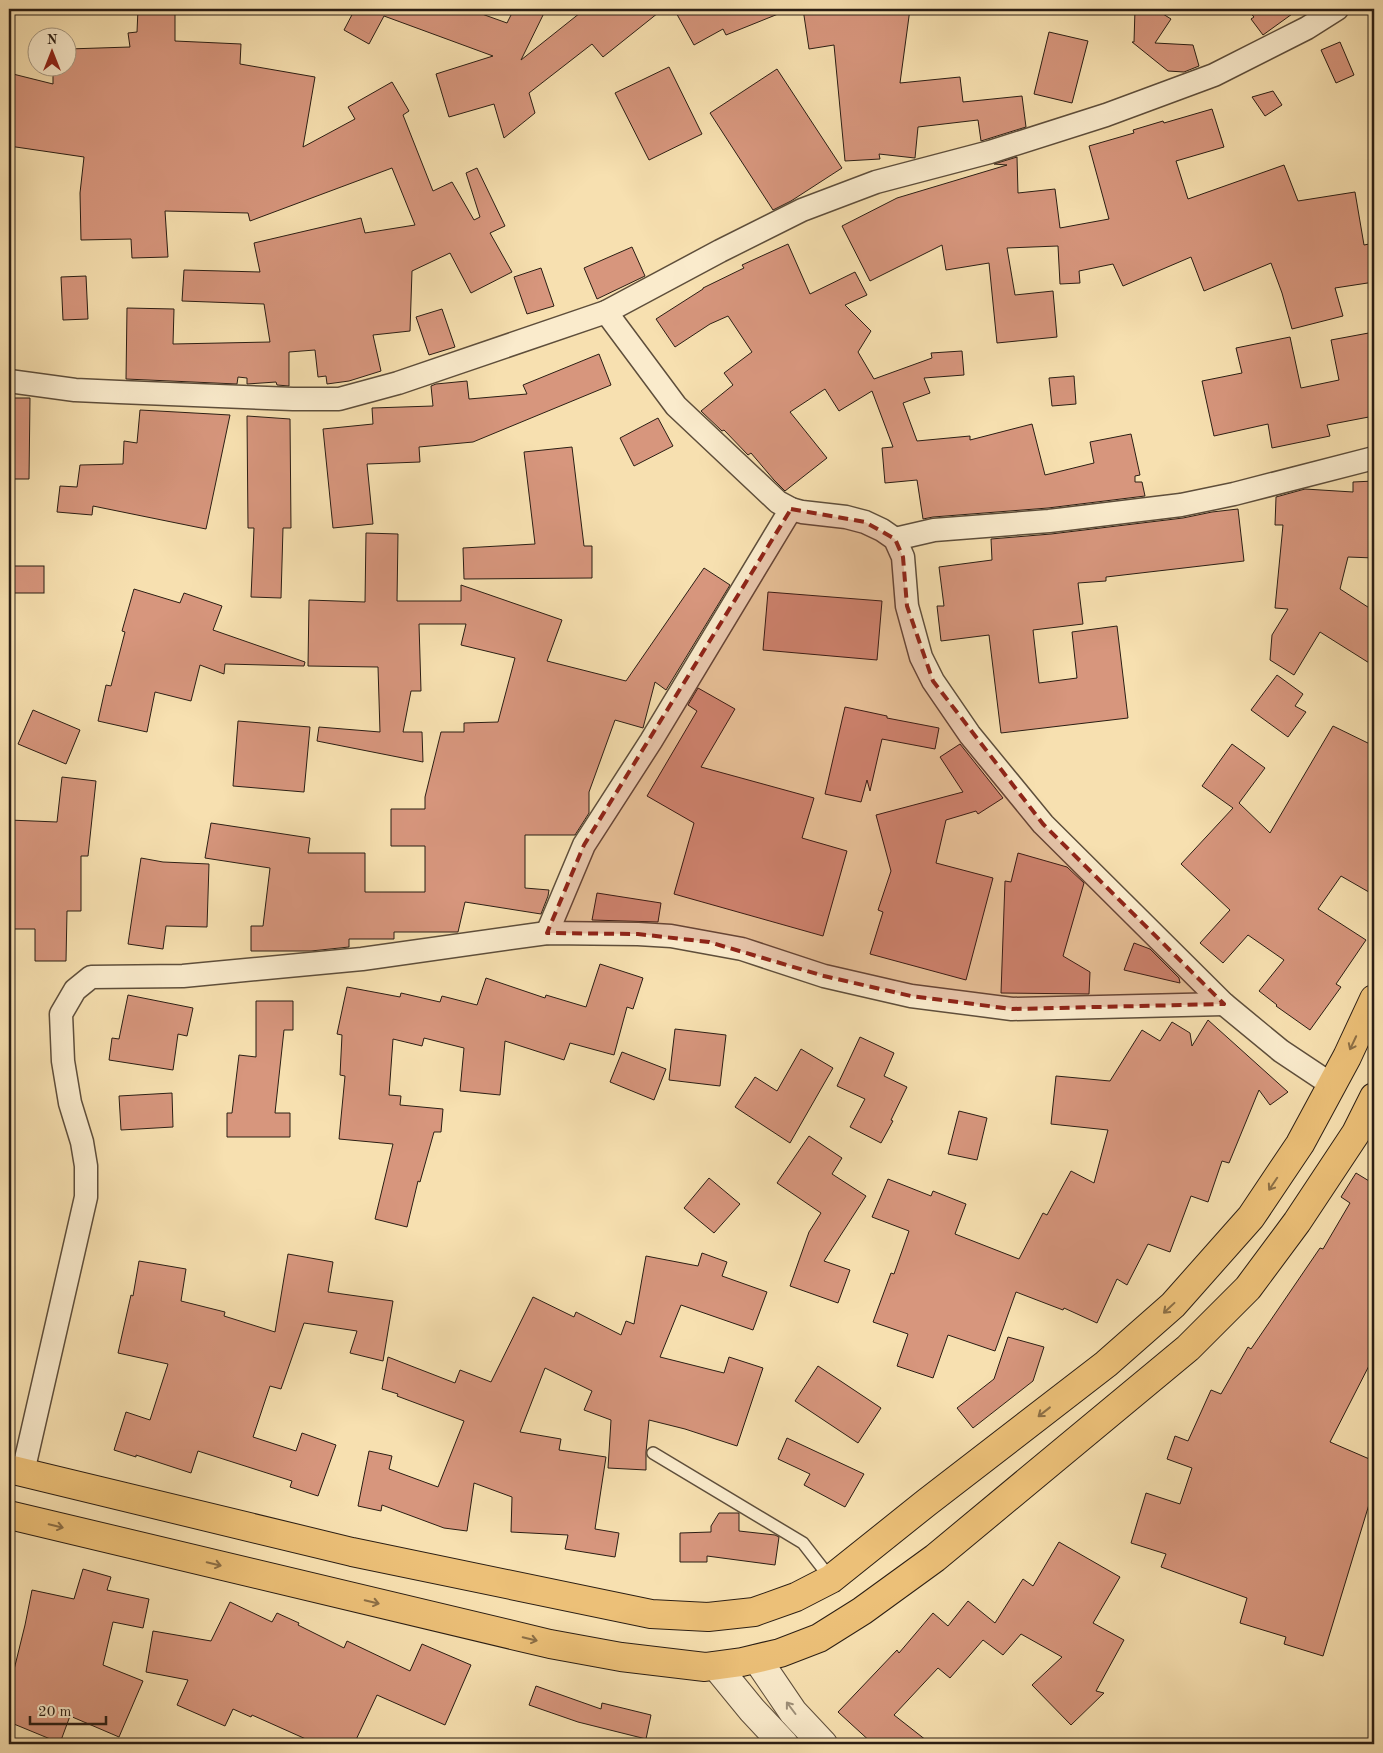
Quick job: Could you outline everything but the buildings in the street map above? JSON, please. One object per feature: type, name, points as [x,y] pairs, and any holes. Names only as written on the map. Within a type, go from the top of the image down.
[{"type":"highway","points":[[16,1470],[352,1552],[651,1614],[708,1617],[754,1612],[796,1598],[831,1579],[1106,1364],[1173,1305],[1251,1217],[1300,1144],[1332,1085],[1374,999]]},
{"type":"highway","points":[[9,1515],[550,1644],[631,1659],[705,1667],[757,1659],[780,1653],[819,1638],[869,1606],[935,1558],[1188,1348],[1248,1288],[1297,1222],[1356,1133],[1374,1097]]},
{"type":"highway","points":[[341,1594],[352,1552]]},
{"type":"street","points":[[9,381],[75,390],[232,398],[339,399],[398,383],[606,312],[802,210],[876,182],[990,152],[1106,115],[1214,75],[1308,28],[1337,9]]},
{"type":"street","points":[[606,312],[676,406],[778,502],[790,509],[802,512],[846,517],[865,522],[895,539],[903,557],[907,606],[921,657],[932,681],[970,735],[1043,824],[1224,1004],[1282,1051],[1332,1085]]},
{"type":"street","points":[[895,539],[934,530],[1049,521],[1180,505],[1234,494],[1374,458]]},
{"type":"street","points":[[547,933],[584,845],[652,741],[790,509]]},
{"type":"street","points":[[16,1470],[86,1197],[85,1158],[70,1103],[63,1061],[61,1014],[76,990],[90,977],[183,976],[342,961],[547,933],[638,934],[709,942],[742,949],[824,976],[911,996],[1012,1009],[1224,1004]]},
{"type":"street","points":[[757,1659],[794,1712],[823,1744]]},
{"type":"street","points":[[716,1666],[752,1710],[784,1744]]},
{"type":"lane","points":[[653,1453],[803,1543],[831,1579]]},
{"type":"highlighted area","points":[[791,509],[865,522],[895,539],[903,557],[907,606],[933,681],[1043,824],[1224,1004],[1012,1009],[911,996],[824,976],[709,942],[638,934],[547,933],[584,845]]}]
